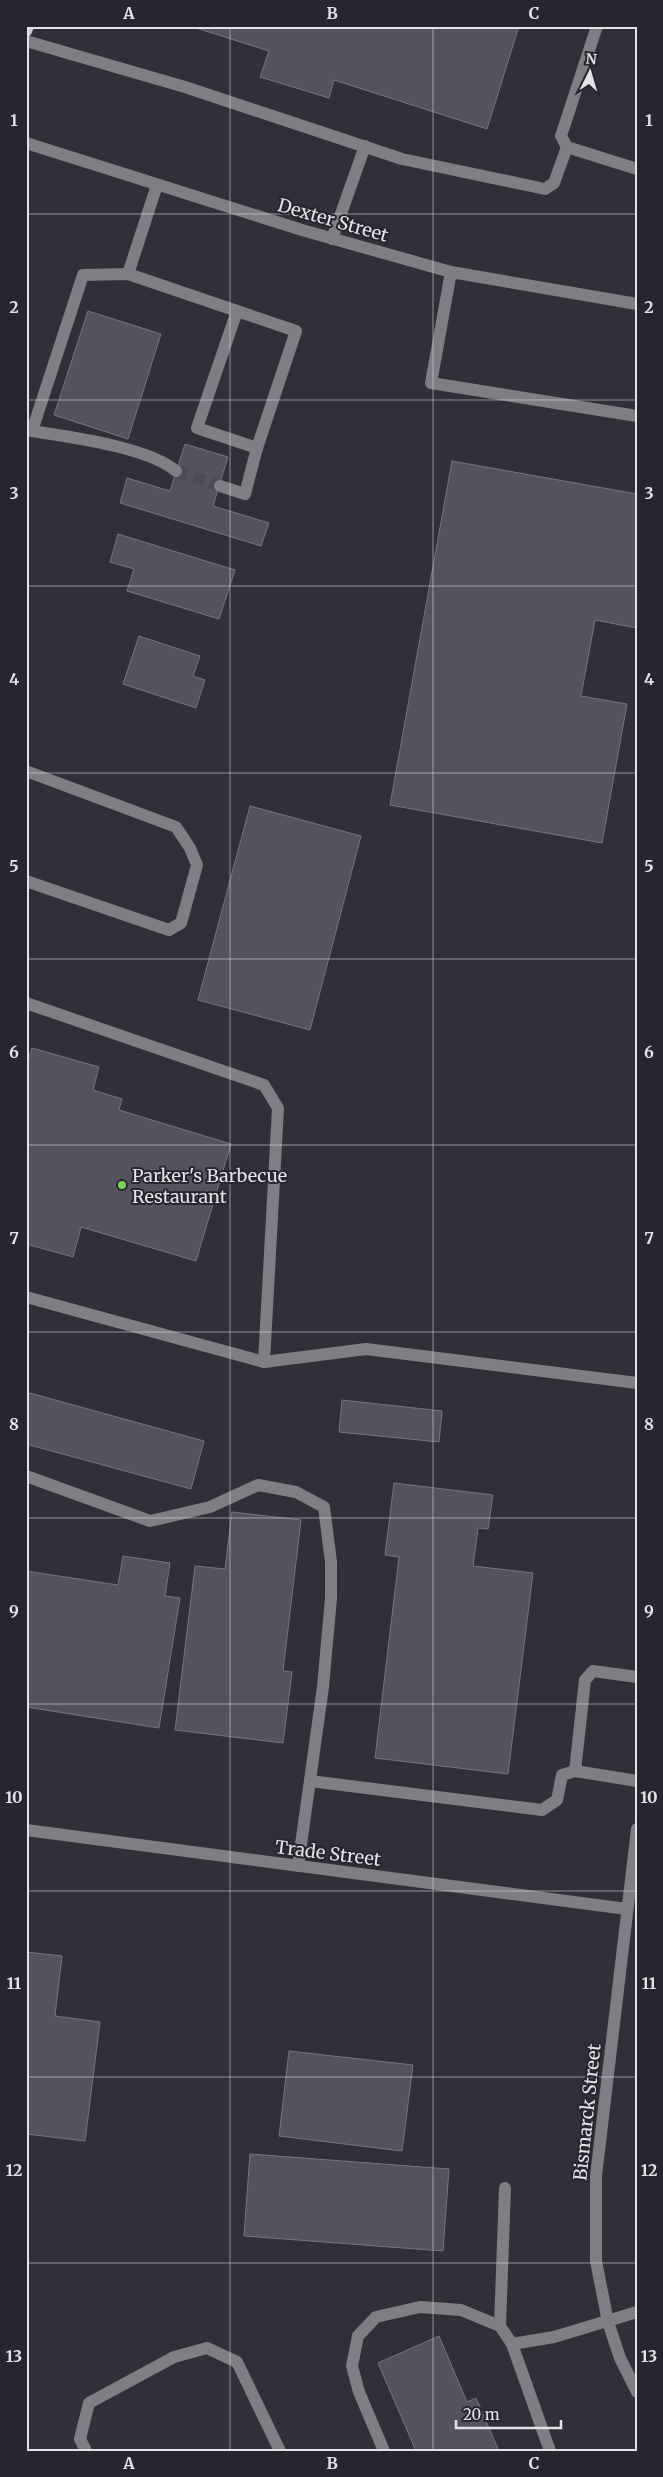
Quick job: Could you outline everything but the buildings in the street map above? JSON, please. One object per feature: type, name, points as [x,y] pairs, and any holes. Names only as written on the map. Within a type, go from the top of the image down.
[{"type":"main road","points":[[26,31],[28,26]]},
{"type":"street","points":[[597,26],[561,136],[567,147],[637,169]]},
{"type":"street","points":[[26,41],[185,87],[402,159],[545,189],[554,183],[567,147]]},
{"type":"street","name":"Dexter Street","points":[[26,144],[332,238],[451,272],[637,304]]},
{"type":"street","points":[[332,238],[364,146]]},
{"type":"street","points":[[128,274],[157,185]]},
{"type":"street","points":[[451,272],[430,383],[637,416]]},
{"type":"street","points":[[176,472],[165,462],[93,440],[29,431],[83,275],[128,274],[296,331],[257,448],[245,494],[220,486]]},
{"type":"street","points":[[237,311],[197,428],[257,448]]},
{"type":"street","points":[[26,771],[176,827],[190,848],[197,865],[181,923],[169,930],[26,881]]},
{"type":"street","points":[[26,1003],[264,1085],[278,1108],[264,1362]]},
{"type":"street","points":[[26,1298],[264,1362],[366,1349],[637,1383]]},
{"type":"street","points":[[26,1476],[150,1521],[210,1507],[258,1485],[296,1492],[324,1507],[331,1562],[331,1598],[323,1687],[298,1866]]},
{"type":"street","points":[[575,1771],[585,1680],[593,1671],[637,1677]]},
{"type":"street","points":[[310,1781],[542,1810],[557,1800],[562,1775],[575,1771],[637,1781]]},
{"type":"street","name":"Bismarck Street","points":[[637,1829],[626,1908],[596,2176],[596,2261],[608,2322],[620,2358],[637,2392]]},
{"type":"street","name":"Trade Street","points":[[26,1830],[626,1908]]},
{"type":"street","points":[[500,2326],[505,2188]]},
{"type":"street","points":[[384,2451],[358,2392],[352,2366],[358,2336],[376,2317],[420,2307],[461,2310],[500,2326],[512,2344],[550,2451]]},
{"type":"street","points":[[512,2344],[554,2337],[637,2312]]},
{"type":"street","points":[[86,2451],[80,2439],[88,2404],[174,2357],[207,2348],[237,2362],[280,2451]]},
{"type":"tunnel","points":[[176,471],[220,486]]},
{"type":"place","name":"Parker's Barbecue Restaurant","points":[[122,1185]]}]
